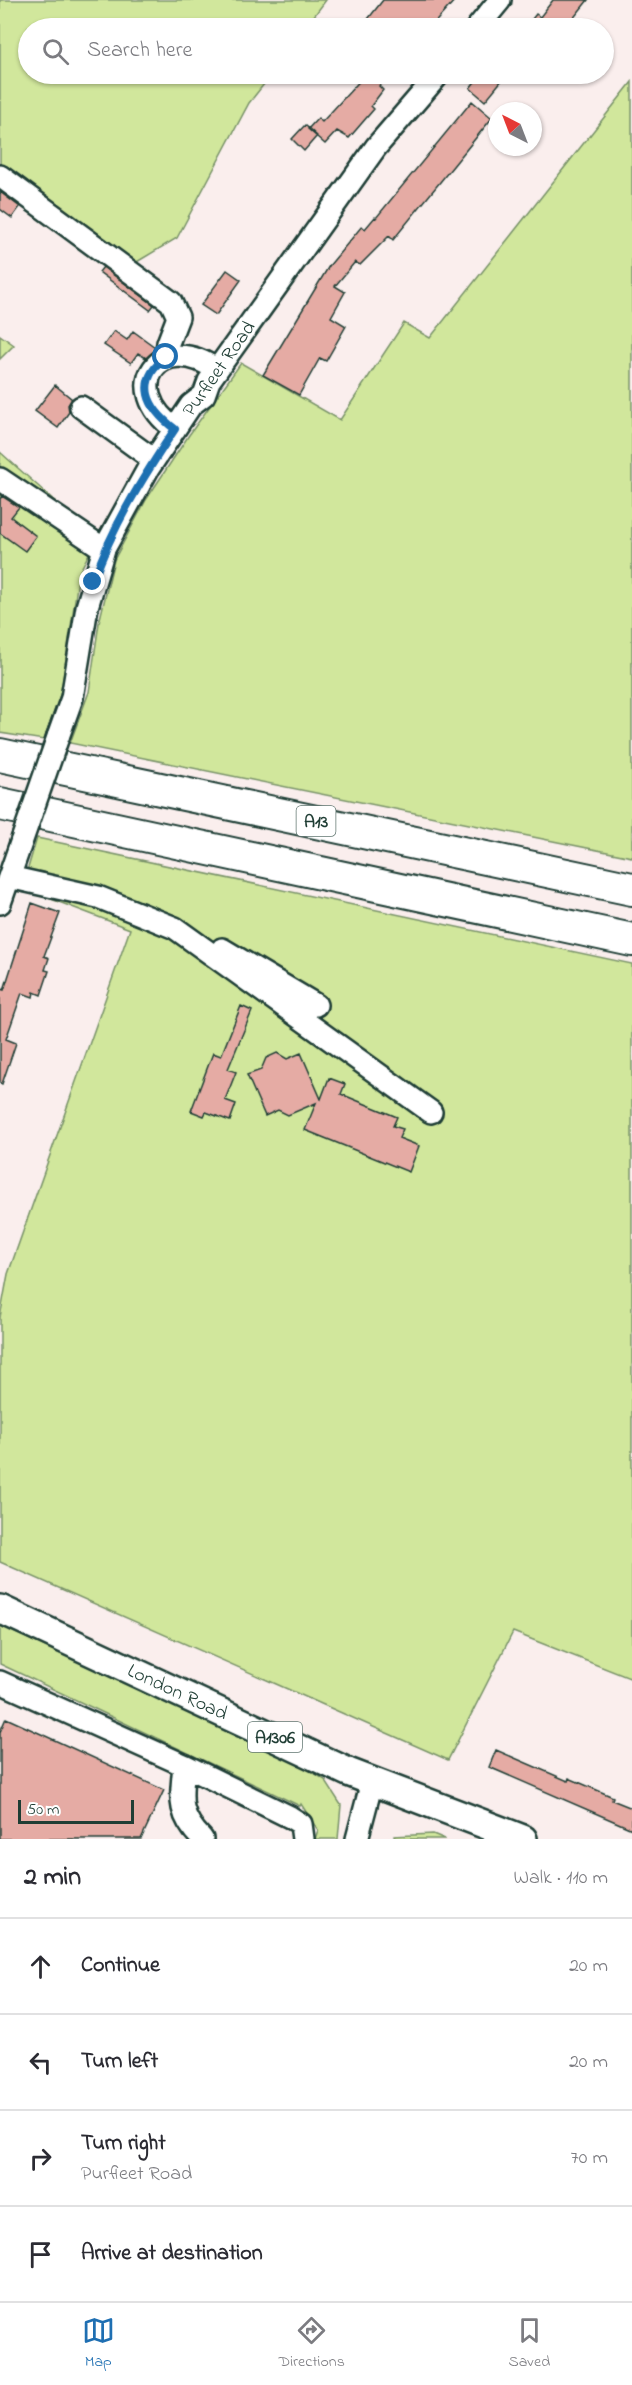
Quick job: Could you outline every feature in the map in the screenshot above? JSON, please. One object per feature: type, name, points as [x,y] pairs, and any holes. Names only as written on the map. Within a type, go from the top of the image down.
[{"type":"highway","name":"A13","points":[[0,755],[632,889]]},
{"type":"highway","points":[[0,804],[632,940]]},
{"type":"main road","name":"London Road","points":[[0,1609],[372,1782],[523,1839]]},
{"type":"street","points":[[485,18],[500,0]]},
{"type":"street","name":"Purfleet Road","points":[[0,903],[72,698],[87,607],[104,549],[154,460],[191,405],[204,394],[217,370],[376,147],[430,84]]},
{"type":"street","points":[[0,176],[171,302],[178,317],[168,343],[166,357],[148,380],[147,391],[153,408],[175,429]]},
{"type":"street","points":[[166,357],[187,355],[206,362],[217,370]]},
{"type":"street","points":[[81,407],[154,460]]},
{"type":"street","points":[[0,479],[104,549]]},
{"type":"street","points":[[9,877],[98,897],[175,928],[239,957],[316,1005]]},
{"type":"street","points":[[175,928],[431,1112]]},
{"type":"street","points":[[0,1682],[184,1765],[290,1818],[301,1824],[303,1839]]},
{"type":"street","points":[[184,1765],[181,1807],[186,1820],[202,1839]]},
{"type":"street","points":[[357,1839],[372,1782]]},
{"type":"green space","points":[[0,0],[326,0],[312,18],[18,18],[18,84],[264,84],[249,103],[177,238],[130,266],[0,171]]},
{"type":"green space","points":[[632,82],[632,857],[70,743],[89,692],[99,623],[114,560],[146,500],[241,363],[340,420],[404,323],[430,338]]},
{"type":"green space","points":[[0,335],[14,345],[0,359]]},
{"type":"green space","points":[[0,452],[66,511],[100,532],[79,573],[61,692],[44,740],[0,733]]},
{"type":"green space","points":[[37,838],[632,964],[632,1679],[513,1632],[448,1760],[0,1562],[0,1317],[8,1274],[130,929],[22,888]]},
{"type":"green space","points":[[0,1626],[299,1763],[325,1780],[341,1805],[338,1839],[315,1839],[318,1830],[301,1804],[300,1806],[0,1664]]},
{"type":"green space","points":[[433,1834],[445,1839],[394,1839],[394,1836]]},
{"type":"building","points":[[383,0],[455,0],[439,18],[369,18]]},
{"type":"building","points":[[553,0],[588,0],[574,18],[533,18],[536,14],[540,17]]},
{"type":"building","points":[[357,84],[381,84],[379,86],[383,90],[371,106],[374,109],[349,138],[337,131],[325,144],[308,129],[318,118],[322,122]]},
{"type":"building","points":[[473,84],[499,84],[485,101],[470,88]]},
{"type":"building","points":[[472,101],[488,115],[488,123],[393,240],[389,236],[360,265],[355,262],[335,286],[345,292],[331,317],[346,326],[326,361],[320,358],[299,395],[263,375],[329,266],[362,226],[365,229]]},
{"type":"building","points":[[305,125],[317,136],[304,151],[292,139]]},
{"type":"building","points":[[0,192],[20,207],[12,218],[0,209]]},
{"type":"building","points":[[103,267],[154,305],[150,310],[99,272]]},
{"type":"building","points":[[227,270],[241,280],[216,315],[201,305]]},
{"type":"building","points":[[114,331],[127,340],[133,331],[155,347],[154,351],[146,358],[138,353],[131,363],[104,345]]},
{"type":"building","points":[[55,385],[72,399],[68,405],[69,412],[58,428],[35,411]]},
{"type":"building","points":[[2,496],[19,507],[11,517],[36,536],[25,551],[0,533],[0,499]]},
{"type":"building","points":[[32,903],[60,913],[44,956],[49,958],[45,970],[49,971],[41,995],[34,992],[33,997],[22,993],[6,1039],[16,1043],[2,1084],[0,1083],[0,989],[4,990]]},
{"type":"building","points":[[241,1006],[252,1011],[228,1069],[236,1072],[225,1100],[236,1104],[230,1121],[206,1112],[204,1116],[191,1111],[213,1053],[221,1056]]},
{"type":"building","points":[[277,1053],[287,1059],[301,1053],[321,1099],[329,1078],[345,1084],[341,1094],[397,1117],[393,1126],[403,1129],[399,1138],[419,1146],[409,1172],[305,1130],[316,1103],[288,1115],[278,1110],[265,1116],[247,1075],[261,1070],[266,1058]]},
{"type":"building","points":[[6,1718],[164,1790],[141,1839],[0,1839],[0,1732]]},
{"type":"building","points":[[496,1750],[568,1781],[569,1778],[632,1808],[632,1829],[489,1767]]},
{"type":"route","points":[[93,582],[104,549],[148,469],[175,429],[164,421],[153,408],[147,391],[148,380],[158,364],[166,357]]}]
